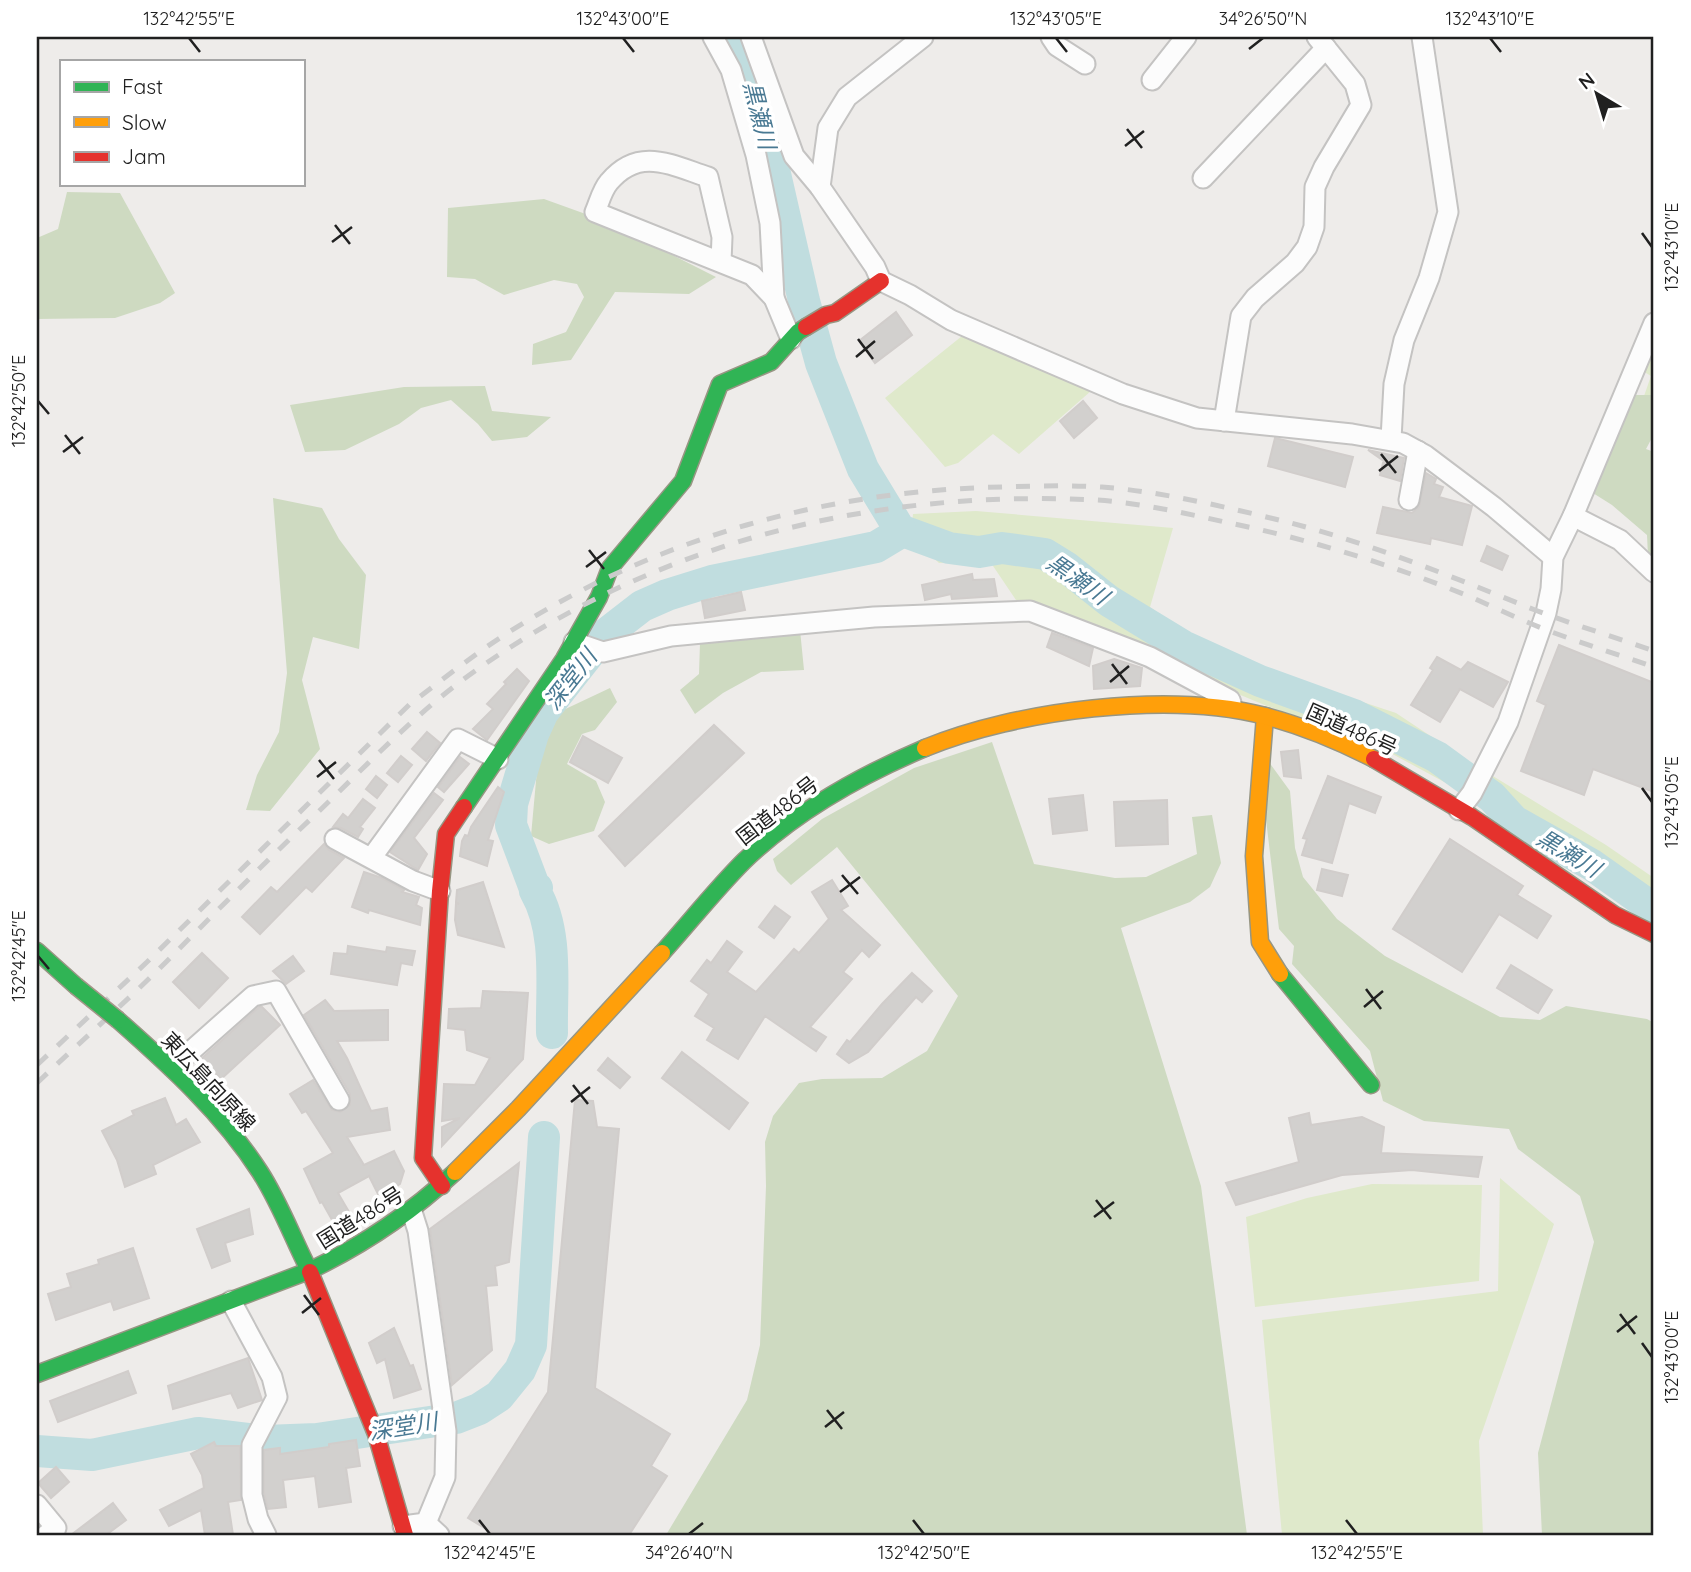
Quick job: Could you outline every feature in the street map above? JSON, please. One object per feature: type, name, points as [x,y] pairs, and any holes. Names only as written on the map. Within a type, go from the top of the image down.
[{"type":"main road","points":[[442,1186],[423,1158],[446,834],[498,759],[587,647],[599,597],[610,568],[683,481],[720,384],[771,362],[794,336],[826,315],[835,313],[881,281]]},
{"type":"main road","name":"国道486号","points":[[37,1374],[310,1272],[379,1236],[412,1212],[467,1163],[752,854],[818,802],[846,785],[933,746],[1007,721],[1134,706],[1192,706],[1265,716],[1352,748],[1388,766],[1536,859],[1612,914],[1654,934]]},
{"type":"main road","points":[[1265,716],[1254,856],[1260,942],[1281,975],[1371,1085]]},
{"type":"main road","name":"東広島向原線","points":[[37,951],[173,1067],[261,1172],[310,1272],[371,1415],[381,1441],[404,1531]]},
{"type":"street","points":[[713,37],[731,71],[756,155],[769,223],[774,298]]},
{"type":"street","points":[[751,37],[794,156],[820,187],[875,267],[881,281],[951,320],[1123,394],[1197,418],[1391,439],[1418,451],[1494,507],[1553,557]]},
{"type":"street","points":[[820,187],[828,128],[847,97],[923,37]]},
{"type":"street","points":[[1051,37],[1057,46],[1085,64]]},
{"type":"street","points":[[1152,80],[1186,37]]},
{"type":"street","points":[[1391,439],[1395,384],[1404,340],[1429,278],[1448,212],[1422,37]]},
{"type":"street","points":[[1203,178],[1320,40],[1354,84],[1361,105],[1315,187],[1314,227],[1307,247],[1295,263],[1255,298],[1241,316],[1224,421]]},
{"type":"street","points":[[721,262],[722,237],[708,177],[653,160],[632,162],[608,183],[594,212],[752,275],[774,298],[794,336]]},
{"type":"street","points":[[1459,810],[1472,793],[1508,722],[1546,613],[1553,557],[1573,516],[1654,323]]},
{"type":"street","points":[[1409,500],[1418,451]]},
{"type":"street","points":[[1573,516],[1620,540],[1654,572]]},
{"type":"street","points":[[587,647],[671,636],[874,617],[1030,611],[1150,657],[1230,700],[1232,711]]},
{"type":"street","points":[[372,857],[458,739],[498,759]]},
{"type":"street","points":[[335,839],[413,881],[440,891]]},
{"type":"street","points":[[173,1067],[253,996],[276,991],[339,1100]]},
{"type":"street","points":[[404,1531],[433,1529],[445,1477],[446,1431],[418,1231],[412,1212]]},
{"type":"street","points":[[230,1301],[272,1377],[277,1397],[252,1445],[251,1495],[266,1535]]},
{"type":"street","points":[[37,1505],[55,1528],[46,1535]]},
{"type":"green space","points":[[67,192],[120,193],[175,293],[160,303],[115,318],[37,319],[37,238],[58,229]]},
{"type":"green space","points":[[544,199],[605,221],[716,277],[689,294],[615,292],[571,360],[532,365],[533,344],[566,332],[584,297],[577,284],[554,280],[504,295],[475,279],[447,277],[448,208]]},
{"type":"green space","points":[[962,336],[1091,391],[1019,454],[993,434],[958,463],[945,467],[885,398]]},
{"type":"green space","points":[[1654,345],[1654,395],[1644,396],[1651,376],[1641,370]]},
{"type":"green space","points":[[485,386],[492,411],[551,417],[527,437],[492,441],[478,424],[451,400],[421,408],[399,424],[345,450],[305,452],[290,405],[404,387]]},
{"type":"green space","points":[[1624,395],[1654,395],[1654,434],[1646,449],[1654,452],[1654,559],[1648,556],[1647,535],[1612,505],[1585,488]]},
{"type":"green space","points":[[273,498],[322,508],[339,539],[366,575],[359,649],[313,637],[302,680],[320,749],[270,811],[246,810],[257,775],[279,732],[287,673]]},
{"type":"green space","points":[[976,511],[1173,528],[1150,607],[1200,643],[1275,673],[1396,713],[1654,878],[1654,915],[1602,887],[1483,803],[1361,737],[1267,706],[1018,603],[989,560],[939,563],[911,537],[913,514]]},
{"type":"green space","points":[[800,630],[804,670],[761,672],[723,693],[695,714],[680,690],[699,674],[700,643]]},
{"type":"green space","points":[[610,688],[617,702],[595,730],[582,734],[567,764],[596,781],[605,802],[594,831],[549,844],[531,836],[540,737],[557,713]]},
{"type":"green space","points":[[992,742],[1034,864],[1115,878],[1146,877],[1197,854],[1192,817],[1212,815],[1221,863],[1210,887],[1190,902],[1121,928],[1201,1186],[1247,1535],[666,1535],[747,1400],[760,1345],[765,1142],[773,1116],[799,1083],[822,1079],[882,1078],[927,1051],[958,996],[837,847],[791,885],[777,871],[773,859],[822,819],[914,768]]},
{"type":"green space","points":[[1269,762],[1290,791],[1295,848],[1303,877],[1337,919],[1385,956],[1500,1017],[1540,1020],[1566,1006],[1647,1019],[1654,1023],[1654,1535],[1542,1535],[1538,1453],[1594,1242],[1580,1196],[1518,1149],[1509,1129],[1424,1121],[1383,1101],[1370,1051],[1292,964],[1294,946],[1279,929],[1263,794]]},
{"type":"green space","points":[[1500,1178],[1554,1224],[1479,1441],[1483,1535],[1282,1535],[1262,1320],[1498,1291]]},
{"type":"green space","points":[[1372,1184],[1482,1185],[1479,1281],[1255,1307],[1246,1217],[1307,1198]]},
{"type":"building","points":[[896,312],[912,335],[875,363],[859,341]]},
{"type":"building","points":[[1083,401],[1097,418],[1074,438],[1060,421]]},
{"type":"building","points":[[1275,438],[1353,457],[1345,487],[1268,466]]},
{"type":"building","points":[[1368,450],[1404,458],[1400,481],[1380,475],[1383,463],[1388,464]]},
{"type":"building","points":[[1426,473],[1436,479],[1434,484],[1443,487],[1439,497],[1472,506],[1462,545],[1431,538],[1430,544],[1377,533],[1383,507],[1412,513],[1419,507]]},
{"type":"building","points":[[1487,546],[1508,556],[1502,570],[1481,561]]},
{"type":"building","points":[[972,574],[973,580],[994,579],[997,596],[952,599],[951,594],[925,600],[922,585]]},
{"type":"building","points":[[741,592],[745,610],[705,618],[702,601]]},
{"type":"building","points":[[1052,633],[1093,648],[1089,666],[1047,647]]},
{"type":"building","points":[[1559,645],[1654,683],[1654,792],[1593,769],[1584,795],[1521,771],[1546,705],[1537,701]]},
{"type":"building","points":[[1437,657],[1461,670],[1468,662],[1508,682],[1493,707],[1460,689],[1440,722],[1411,705],[1433,670],[1430,668]]},
{"type":"building","points":[[1114,659],[1142,668],[1140,686],[1094,689],[1093,666]]},
{"type":"building","points":[[517,669],[529,681],[487,740],[473,729],[493,709],[487,704]]},
{"type":"building","points":[[714,725],[744,753],[625,866],[599,836]]},
{"type":"building","points":[[427,732],[440,743],[426,761],[412,749]]},
{"type":"building","points":[[583,736],[622,758],[608,783],[570,762]]},
{"type":"building","points":[[1298,750],[1301,778],[1284,776],[1281,752]]},
{"type":"building","points":[[401,756],[412,765],[398,782],[387,773]]},
{"type":"building","points":[[460,757],[469,764],[444,792],[438,787]]},
{"type":"building","points":[[376,776],[387,785],[377,798],[366,789]]},
{"type":"building","points":[[1328,776],[1381,797],[1375,813],[1349,803],[1332,863],[1302,855],[1307,839],[1303,838]]},
{"type":"building","points":[[498,787],[504,792],[488,840],[493,841],[487,866],[460,856],[462,841],[465,835],[468,836],[471,827]]},
{"type":"building","points":[[434,793],[443,800],[414,838],[427,854],[418,870],[390,852]]},
{"type":"building","points":[[1083,795],[1087,830],[1053,834],[1049,799]]},
{"type":"building","points":[[363,799],[375,808],[360,827],[363,829],[358,837],[333,827],[343,814],[348,818]]},
{"type":"building","points":[[1167,800],[1168,844],[1116,846],[1114,802]]},
{"type":"building","points":[[1450,839],[1523,886],[1517,895],[1551,916],[1537,938],[1499,914],[1462,972],[1393,929]]},
{"type":"building","points":[[324,844],[344,858],[312,892],[306,887],[260,934],[242,917],[271,887],[277,892]]},
{"type":"building","points":[[1322,869],[1348,875],[1342,896],[1317,890]]},
{"type":"building","points":[[364,872],[382,878],[404,890],[402,892],[419,897],[416,905],[422,908],[420,925],[352,907]]},
{"type":"building","points":[[832,880],[848,906],[841,910],[880,945],[869,957],[862,950],[843,972],[852,979],[810,1027],[826,1037],[816,1051],[765,1016],[738,1059],[707,1040],[714,1028],[695,1016],[709,994],[691,981],[707,960],[711,963],[727,941],[742,952],[727,972],[756,992],[794,949],[799,953],[829,919],[812,892]]},
{"type":"building","points":[[483,882],[504,947],[458,935],[455,920],[456,903],[459,904],[456,902],[457,890]]},
{"type":"building","points":[[775,906],[790,917],[774,938],[759,927]]},
{"type":"building","points":[[348,946],[386,952],[387,947],[415,951],[412,965],[401,963],[397,985],[331,974],[334,953],[347,954]]},
{"type":"building","points":[[202,953],[228,978],[199,1008],[173,982]]},
{"type":"building","points":[[293,956],[304,971],[286,984],[273,971]]},
{"type":"building","points":[[1511,965],[1552,990],[1538,1013],[1497,988]]},
{"type":"building","points":[[912,973],[932,991],[922,1002],[916,997],[868,1052],[849,1063],[837,1054],[847,1040],[850,1042]]},
{"type":"building","points":[[483,991],[528,993],[523,1059],[442,1146],[442,1127],[460,1118],[442,1121],[444,1084],[475,1085],[490,1058],[467,1050],[465,1030],[448,1028],[449,1009],[481,1008]]},
{"type":"building","points":[[325,1000],[334,1011],[388,1010],[388,1040],[337,1041],[371,1111],[387,1108],[390,1130],[347,1137],[364,1165],[394,1151],[404,1171],[400,1184],[380,1198],[369,1176],[338,1193],[356,1224],[340,1234],[322,1202],[320,1203],[304,1169],[333,1153],[306,1111],[302,1113],[290,1094],[313,1080],[332,1110],[340,1112],[350,1105],[350,1094],[304,1015]]},
{"type":"building","points":[[259,1007],[280,1025],[221,1079],[201,1059]]},
{"type":"building","points":[[682,1052],[748,1103],[729,1129],[662,1078]]},
{"type":"building","points":[[608,1058],[630,1077],[620,1088],[598,1070]]},
{"type":"building","points":[[165,1098],[176,1125],[186,1119],[200,1142],[153,1165],[156,1174],[125,1187],[117,1160],[102,1131],[134,1115],[132,1111]]},
{"type":"building","points":[[575,1100],[593,1101],[597,1127],[619,1129],[595,1388],[670,1434],[651,1466],[667,1476],[629,1535],[496,1535],[468,1518],[548,1392]]},
{"type":"building","points":[[1309,1113],[1311,1125],[1362,1117],[1384,1127],[1381,1153],[1482,1157],[1478,1177],[1412,1170],[1342,1175],[1236,1205],[1226,1183],[1299,1162],[1289,1118]]},
{"type":"building","points":[[519,1163],[509,1262],[495,1266],[497,1285],[486,1286],[492,1350],[452,1385],[430,1229]]},
{"type":"building","points":[[249,1209],[253,1234],[225,1243],[230,1261],[212,1268],[197,1229]]},
{"type":"building","points":[[133,1248],[149,1298],[114,1310],[111,1301],[56,1320],[48,1294],[71,1287],[67,1274],[99,1264],[98,1260]]},
{"type":"building","points":[[394,1328],[410,1366],[413,1365],[421,1389],[394,1398],[385,1359],[377,1363],[369,1343]]},
{"type":"building","points":[[248,1358],[262,1400],[238,1408],[231,1393],[173,1409],[168,1386]]},
{"type":"building","points":[[128,1371],[136,1393],[58,1422],[50,1401]]},
{"type":"building","points":[[356,1440],[360,1466],[346,1468],[351,1502],[319,1507],[315,1476],[283,1480],[286,1507],[268,1509],[264,1493],[264,1450],[280,1448],[280,1454]]},
{"type":"building","points":[[214,1442],[216,1446],[240,1446],[241,1500],[228,1502],[233,1535],[205,1535],[201,1510],[169,1526],[160,1510],[204,1488],[202,1475],[191,1454]]},
{"type":"building","points":[[56,1467],[69,1482],[51,1498],[38,1483]]},
{"type":"building","points":[[113,1503],[126,1520],[106,1535],[71,1535]]},
{"type":"waterway","name":"黒瀬川","points":[[741,37],[752,73],[804,301],[821,363],[863,469],[900,530],[949,548],[979,552],[1002,548],[1045,554],[1109,601],[1183,646],[1260,681],[1354,715],[1437,757],[1492,797],[1514,821],[1592,865],[1654,909]]},
{"type":"waterway","name":"深堂川","points":[[552,1033],[552,960],[548,924],[535,891],[537,888],[511,825],[512,804],[533,734],[543,712],[602,637],[642,606],[712,581],[876,547],[900,530]]},
{"type":"waterway","name":"深堂川","points":[[37,1451],[92,1455],[198,1433],[265,1441],[317,1439],[456,1418],[479,1409],[499,1396],[520,1370],[531,1345],[544,1137]]},
{"type":"railway","points":[[37,1065],[147,962],[410,704],[494,642],[563,600],[682,546],[744,526],[872,498],[937,490],[1065,486],[1150,493],[1245,512],[1353,541],[1654,651]]},
{"type":"railway","points":[[37,1083],[159,969],[390,742],[468,676],[539,630],[613,590],[689,559],[767,534],[847,516],[929,504],[1012,499],[1129,503],[1288,536],[1350,554],[1443,586],[1549,631],[1654,667]]},
{"type":"traffic: fast","points":[[464,807],[564,659],[599,597],[610,568],[683,481],[720,384],[771,362],[798,332],[806,327]]},
{"type":"traffic: fast","points":[[662,953],[733,872],[785,826],[852,783],[925,748]]},
{"type":"traffic: fast","points":[[37,951],[76,986]]},
{"type":"traffic: fast","points":[[1280,974],[1371,1085]]},
{"type":"traffic: fast","points":[[76,986],[118,1020]]},
{"type":"traffic: fast","points":[[118,1020],[194,1091],[245,1150],[274,1196],[310,1272]]},
{"type":"traffic: fast","points":[[37,1374],[311,1270],[387,1227],[455,1172]]},
{"type":"traffic: slow","points":[[925,748],[1003,723],[1047,715],[1093,708],[1184,705],[1265,716],[1321,734],[1374,759]]},
{"type":"traffic: slow","points":[[1265,716],[1254,856],[1260,942],[1280,974]]},
{"type":"traffic: slow","points":[[455,1172],[518,1109],[662,953]]},
{"type":"traffic: jam","points":[[806,327],[826,315],[835,313],[881,281]]},
{"type":"traffic: jam","points":[[1374,759],[1472,817],[1615,915],[1654,934]]},
{"type":"traffic: jam","points":[[442,1186],[423,1158],[446,834],[464,807]]},
{"type":"traffic: jam","points":[[310,1272],[376,1434],[405,1535]]}]
